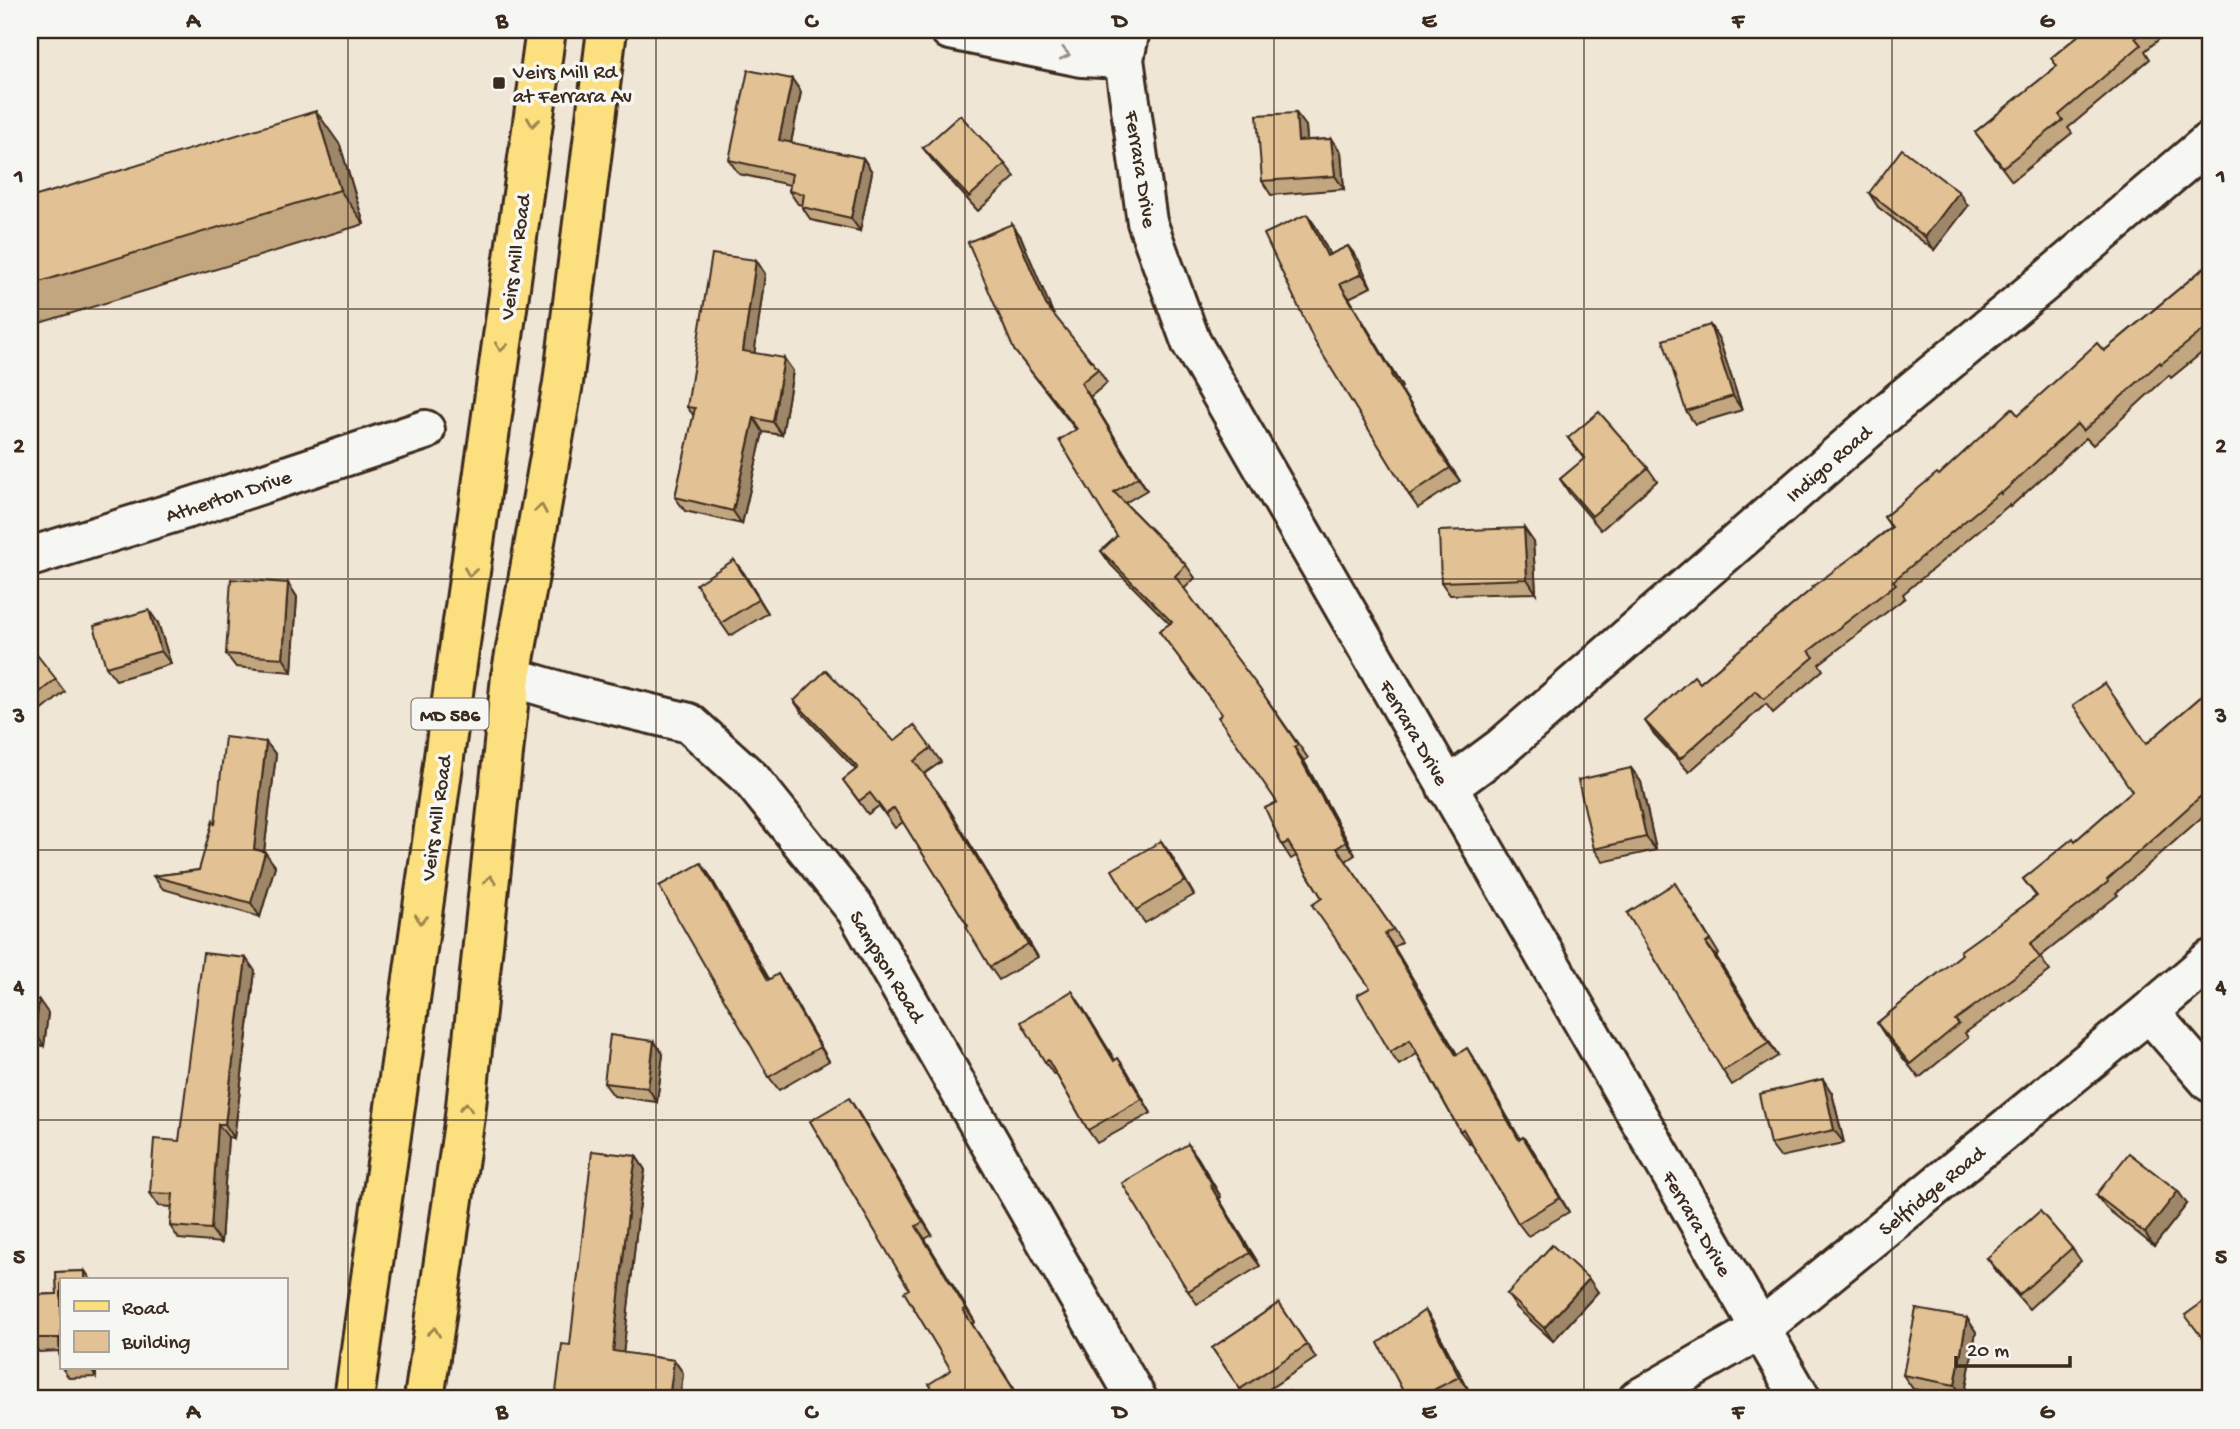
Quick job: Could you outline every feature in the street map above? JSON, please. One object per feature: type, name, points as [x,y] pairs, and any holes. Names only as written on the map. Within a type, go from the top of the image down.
[{"type":"main road","name":"Veirs Mill Road","points":[[354,1399],[546,30]]},
{"type":"main road","name":"MD 586","points":[[424,1399],[466,1116],[511,677],[563,383],[607,30]]},
{"type":"street","points":[[950,30],[1080,57],[1127,44]]},
{"type":"street","name":"Ferrara Drive","points":[[1127,44],[1147,222],[1191,342],[1801,1399]]},
{"type":"street","name":"Indigo Road","points":[[1447,788],[1501,748],[1900,401],[2210,141]]},
{"type":"street","name":"Atherton Drive","points":[[30,557],[425,430]]},
{"type":"street","name":"Sampson Road","points":[[511,677],[688,723],[751,779],[856,910],[1137,1399]]},
{"type":"street","name":"Selfridge Road","points":[[1638,1399],[1759,1329],[2210,960]]},
{"type":"street","points":[[2148,1012],[2210,1082]]},
{"type":"building","points":[[2085,30],[2145,30],[2135,38],[2141,45],[2059,115],[2063,120],[2003,167],[1975,132],[2057,66],[2051,58]]},
{"type":"building","points":[[748,70],[792,79],[779,140],[863,158],[851,218],[802,207],[804,194],[789,191],[792,174],[729,160]]},
{"type":"building","points":[[316,111],[340,190],[30,285],[30,198]]},
{"type":"building","points":[[1296,113],[1298,141],[1331,139],[1335,176],[1262,181],[1257,115]]},
{"type":"building","points":[[960,115],[1005,164],[969,197],[923,148]]},
{"type":"building","points":[[1902,149],[1959,192],[1925,237],[1869,193]]},
{"type":"building","points":[[1307,214],[1327,256],[1348,246],[1362,274],[1340,284],[1393,374],[1391,375],[1450,468],[1409,495],[1315,342],[1264,234]]},
{"type":"building","points":[[1012,224],[1046,305],[1098,369],[1081,383],[1138,477],[1114,492],[1186,565],[1175,576],[1298,745],[1294,747],[1346,842],[1337,848],[1393,929],[1385,934],[1456,1055],[1467,1048],[1519,1140],[1523,1137],[1560,1198],[1518,1223],[1463,1129],[1460,1131],[1410,1040],[1390,1052],[1357,995],[1370,988],[1312,905],[1322,898],[1288,842],[1282,845],[1265,808],[1277,802],[1218,717],[1222,714],[1159,631],[1172,622],[1101,551],[1117,536],[1059,440],[1077,429],[1014,350],[968,242]]},
{"type":"building","points":[[712,254],[756,260],[743,351],[784,358],[773,422],[754,418],[733,511],[675,497],[695,408],[687,407]]},
{"type":"building","points":[[2210,263],[2210,325],[2161,364],[2160,362],[2083,431],[2077,424],[2001,494],[2000,492],[1893,581],[1896,584],[1809,651],[1814,657],[1764,699],[1756,691],[1680,759],[1645,721],[1694,676],[1700,683],[1812,587],[1892,527],[1884,517],[1937,473],[1939,475],[2012,408],[2018,415],[2097,343],[2104,351]]},
{"type":"building","points":[[1710,325],[1733,396],[1686,411],[1663,340]]},
{"type":"building","points":[[1599,412],[1648,468],[1592,516],[1560,479],[1585,458],[1568,438]]},
{"type":"building","points":[[1524,528],[1527,579],[1441,582],[1439,531]]},
{"type":"building","points":[[734,560],[759,599],[721,623],[696,584]]},
{"type":"building","points":[[231,579],[288,583],[283,658],[226,654]]},
{"type":"building","points":[[149,610],[161,651],[106,667],[94,626]]},
{"type":"building","points":[[30,646],[56,679],[30,700]]},
{"type":"building","points":[[826,670],[894,741],[914,725],[931,748],[914,761],[937,791],[1028,944],[990,967],[966,927],[968,926],[894,808],[886,814],[870,793],[859,801],[843,780],[858,768],[794,701]]},
{"type":"building","points":[[2105,683],[2146,744],[2210,689],[2210,788],[2107,880],[2108,882],[2030,944],[2040,958],[1955,1020],[1959,1024],[1910,1064],[1877,1023],[1962,954],[1960,951],[2037,896],[2023,879],[2073,838],[2075,841],[2132,791],[2073,705]]},
{"type":"building","points":[[225,737],[266,742],[254,849],[265,852],[251,903],[153,876],[199,870],[213,820],[215,825]]},
{"type":"building","points":[[1631,768],[1646,837],[1594,849],[1578,780]]},
{"type":"building","points":[[1161,841],[1185,881],[1136,910],[1112,870]]},
{"type":"building","points":[[701,863],[768,980],[778,974],[820,1047],[769,1077],[659,886]]},
{"type":"building","points":[[1675,883],[1710,940],[1706,943],[1769,1043],[1723,1071],[1627,913]]},
{"type":"building","points":[[203,953],[246,958],[225,1124],[218,1124],[211,1229],[170,1226],[173,1194],[150,1193],[154,1139],[179,1141]]},
{"type":"building","points":[[1072,991],[1114,1061],[1118,1058],[1142,1099],[1088,1130],[1048,1060],[1045,1062],[1021,1022]]},
{"type":"building","points":[[30,999],[39,1000],[35,1033],[30,1032]]},
{"type":"building","points":[[610,1035],[654,1041],[648,1088],[604,1083]]},
{"type":"building","points":[[1823,1079],[1834,1130],[1770,1144],[1759,1094]]},
{"type":"building","points":[[849,1098],[923,1222],[916,1226],[966,1309],[963,1310],[1014,1390],[1001,1399],[939,1399],[929,1384],[951,1370],[904,1292],[909,1289],[810,1121]]},
{"type":"building","points":[[1188,1144],[1250,1253],[1188,1291],[1122,1183]]},
{"type":"building","points":[[592,1151],[636,1156],[613,1351],[674,1360],[669,1399],[568,1399],[569,1394],[556,1392],[562,1344],[570,1345]]},
{"type":"building","points":[[2129,1153],[2178,1191],[2145,1233],[2096,1195]]},
{"type":"building","points":[[2040,1211],[2072,1248],[2019,1295],[1987,1258]]},
{"type":"building","points":[[1552,1245],[1589,1279],[1544,1328],[1507,1294]]},
{"type":"building","points":[[85,1271],[85,1278],[60,1278],[60,1364],[59,1338],[30,1338],[30,1295],[57,1294],[56,1272]]},
{"type":"building","points":[[2210,1297],[2210,1348],[2185,1315]]},
{"type":"building","points":[[1279,1303],[1307,1345],[1240,1389],[1212,1348]]},
{"type":"building","points":[[1916,1309],[1967,1318],[1955,1385],[1903,1375]]},
{"type":"building","points":[[1425,1310],[1459,1377],[1420,1399],[1407,1399],[1378,1343]]},
{"type":"building","points":[[1287,1391],[1333,1399],[1285,1399]]},
{"type":"place","name":"Veirs Mill Rd at Ferrara Av","points":[[499,83]]}]
